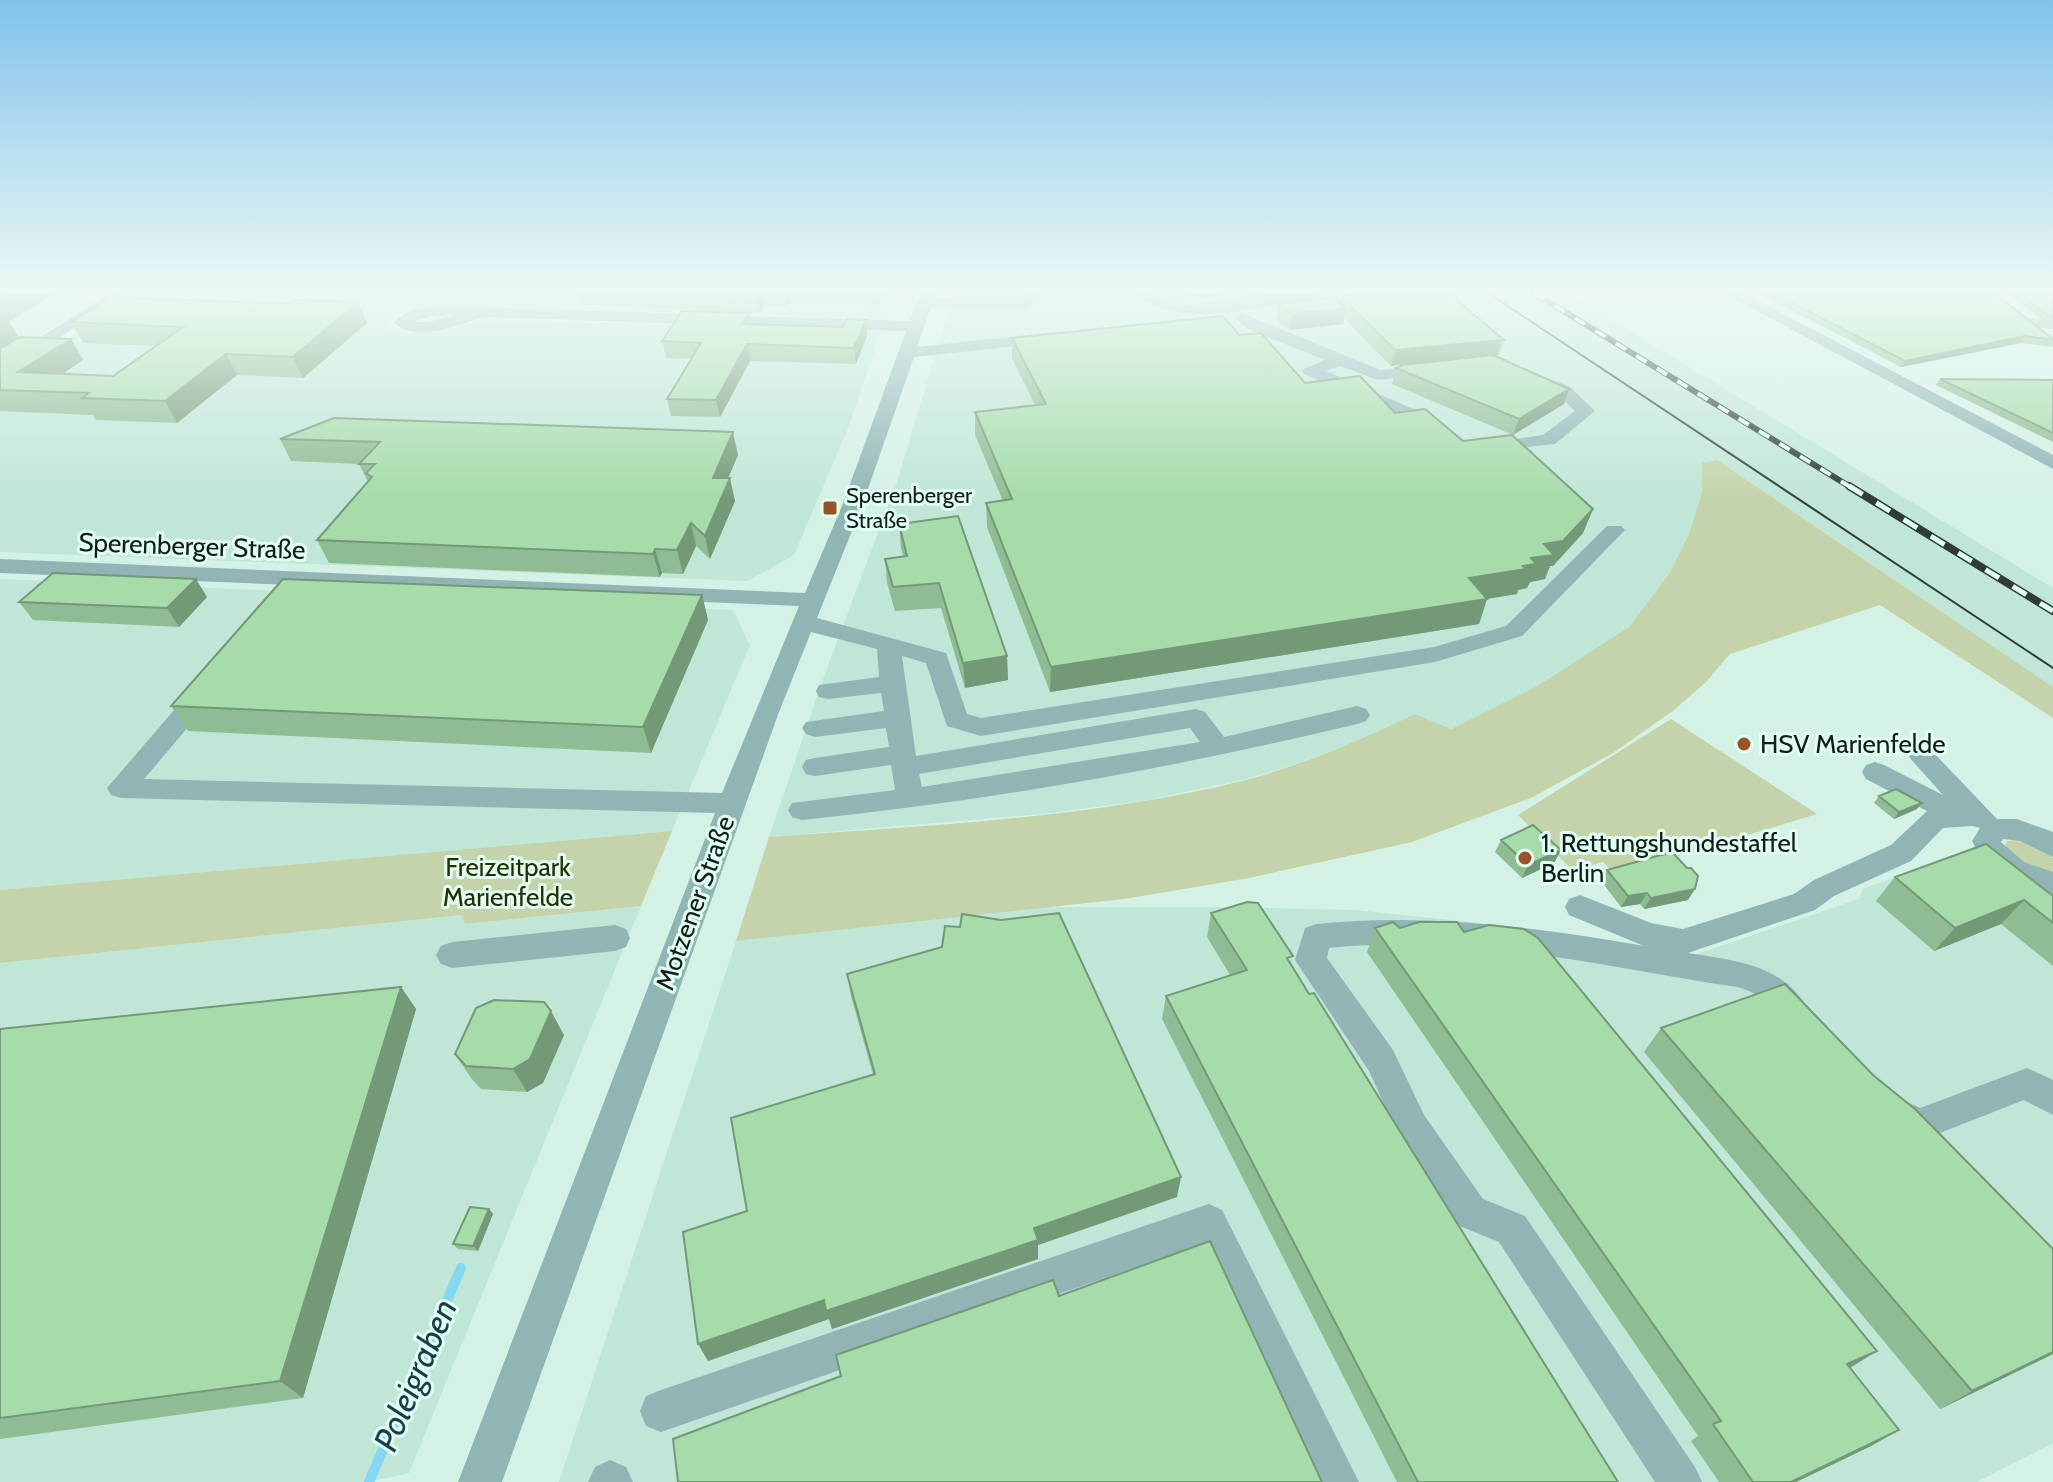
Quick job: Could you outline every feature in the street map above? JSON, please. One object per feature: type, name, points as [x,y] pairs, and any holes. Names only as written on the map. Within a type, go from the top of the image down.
[{"type":"street","name":"Motzener Straße","points":[[480,1482],[732,803],[856,496],[904,362]]},
{"type":"street","points":[[1335,362],[1310,370],[1412,415],[1445,436]]},
{"type":"street","points":[[1342,362],[1378,375],[1449,367]]},
{"type":"street","points":[[1861,362],[2053,463]]},
{"type":"street","points":[[1467,451],[1548,440],[1586,411],[1563,390],[1520,374]]},
{"type":"street","name":"Sperenberger Straße","points":[[0,566],[303,578],[807,612],[835,628],[937,658],[956,720],[981,727],[1435,654],[1514,631],[1614,530]]},
{"type":"street","points":[[280,604],[303,578]]},
{"type":"street","points":[[889,645],[910,799]]},
{"type":"street","points":[[221,673],[121,788],[732,803]]},
{"type":"street","points":[[828,691],[892,684]]},
{"type":"street","points":[[802,810],[910,799],[1218,748],[1357,715]]},
{"type":"street","points":[[815,728],[897,718]]},
{"type":"street","points":[[815,767],[904,760],[1196,718],[1218,748]]},
{"type":"street","points":[[1922,757],[1992,831]]},
{"type":"street","points":[[1875,772],[1992,831],[2015,829],[2031,833],[2053,846]]},
{"type":"street","points":[[1580,907],[1648,935],[1683,942],[1804,902],[1824,888],[1901,853],[1935,819],[1959,815]]},
{"type":"street","points":[[1992,831],[1986,841],[1996,859],[2020,874],[2053,884]]},
{"type":"street","points":[[1680,1482],[1512,1229],[1470,1212],[1412,1127],[1381,1061],[1311,960],[1316,937],[1355,932],[1473,932],[1700,968],[1763,982],[1815,1035]]},
{"type":"street","points":[[452,955],[615,938]]},
{"type":"street","points":[[1878,1097],[1917,1126],[2027,1083],[2053,1099]]},
{"type":"street","points":[[661,1411],[1209,1223],[1337,1482]]},
{"type":"shaded area","points":[[31,362],[871,362],[849,426],[794,555],[748,581],[0,552],[0,382]]},
{"type":"shaded area","points":[[933,362],[1681,362],[2053,588],[2053,687],[1717,460],[1702,464],[1702,492],[1689,534],[1669,574],[1629,627],[1537,686],[1451,729],[1415,714],[1360,740],[1296,764],[1247,779],[1143,801],[1042,814],[769,837],[826,671],[896,485]]},
{"type":"shaded area","points":[[0,579],[733,610],[750,645],[672,831],[0,890]]},
{"type":"shaded area","points":[[1964,851],[2011,886],[2053,898],[2053,1443],[1977,1482],[559,1482],[736,941],[1024,907],[1231,907],[1355,910],[1489,924],[1635,944],[1691,956],[1859,899],[1863,889]]},
{"type":"shaded area","points":[[641,906],[409,1473],[368,1482],[0,1482],[0,963],[462,915],[465,924]]},
{"type":"green space","points":[[1717,460],[2053,687],[2053,718],[1880,605],[1730,654],[1706,682],[1674,710],[1613,753],[1531,798],[1412,842],[1249,878],[1124,899],[736,941],[769,837],[1009,819],[1128,804],[1268,774],[1332,751],[1415,714],[1451,729],[1537,686],[1629,627],[1669,574],[1689,534],[1702,492],[1702,463]]},
{"type":"green space","points":[[1671,719],[1817,814],[1616,875],[1603,862],[1573,871],[1518,815]]},
{"type":"green space","name":"Freizeitpark Marienfelde","points":[[672,831],[641,906],[465,924],[462,915],[0,963],[0,890]]},
{"type":"green space","points":[[2016,840],[2038,847],[2053,858],[2053,874],[2022,865],[2004,849],[2007,841]]},
{"type":"building","points":[[0,362],[34,362],[18,372],[113,376],[133,362],[215,362],[165,401],[82,398],[89,393],[0,390]]},
{"type":"building","points":[[689,362],[737,362],[716,400],[667,399]]},
{"type":"building","points":[[1024,362],[1287,362],[1305,383],[1360,376],[1395,413],[1425,409],[1463,441],[1512,435],[1593,509],[1563,541],[1544,544],[1554,555],[1531,558],[1536,564],[1523,566],[1526,569],[1469,578],[1487,599],[1051,667],[986,503],[1012,499],[975,412],[1046,404]]},
{"type":"building","points":[[1509,362],[1569,389],[1519,419],[1396,368],[1403,365]]},
{"type":"building","points":[[1940,379],[2053,380],[2053,433]]},
{"type":"building","points":[[334,418],[733,432],[713,478],[730,478],[705,536],[691,523],[677,550],[655,549],[653,554],[317,540],[372,477],[366,473],[375,464],[359,464],[380,442],[280,439]]},
{"type":"building","points":[[958,516],[1007,656],[963,663],[939,583],[893,587],[885,559],[907,556],[899,524]]},
{"type":"building","points":[[53,573],[196,579],[167,608],[19,602]]},
{"type":"building","points":[[283,579],[702,595],[643,727],[171,706]]},
{"type":"building","points":[[1896,789],[1922,803],[1899,812],[1879,796]]},
{"type":"building","points":[[1533,825],[1561,850],[1528,865],[1501,840]]},
{"type":"building","points":[[1986,844],[2053,896],[2053,923],[2024,900],[1955,928],[1895,877]]},
{"type":"building","points":[[1672,852],[1698,876],[1695,889],[1651,898],[1647,893],[1628,896],[1607,870]]},
{"type":"building","points":[[1247,902],[1258,903],[1293,956],[1287,958],[1309,994],[1314,993],[1618,1482],[1418,1482],[1166,996],[1247,970],[1211,913]]},
{"type":"building","points":[[1059,913],[1181,1177],[1034,1228],[1038,1240],[826,1311],[824,1300],[698,1344],[683,1232],[747,1211],[731,1118],[875,1074],[847,974],[942,947],[945,926],[960,927],[962,914],[1001,920]]},
{"type":"building","points":[[1393,922],[1400,928],[1419,922],[1457,922],[1464,932],[1489,925],[1524,929],[1538,938],[1877,1351],[1847,1364],[1899,1430],[1791,1482],[1753,1482],[1713,1424],[1721,1421],[1375,928]]},
{"type":"building","points":[[1785,984],[1873,1075],[1916,1110],[2053,1249],[2053,1352],[1972,1391],[1661,1028]]},
{"type":"building","points":[[401,987],[280,1381],[0,1418],[0,1029]]},
{"type":"building","points":[[494,1000],[544,1002],[551,1011],[530,1059],[513,1069],[466,1066],[455,1054],[476,1008]]},
{"type":"building","points":[[470,1207],[489,1209],[473,1246],[453,1244]]},
{"type":"building","points":[[1210,1241],[1322,1482],[678,1482],[673,1439],[841,1376],[836,1355],[1053,1280],[1059,1296]]},
{"type":"waterway","name":"Poleigraben","points":[[369,1482],[461,1268]]},
{"type":"tram line","points":[[1592,362],[2053,668]]},
{"type":"railway","points":[[1647,362],[1852,488]]},
{"type":"railway","points":[[1849,486],[2053,611]]},
{"type":"place","name":"Sperenberger Straße","points":[[830,508]]},
{"type":"place","name":"HSV Marienfelde","points":[[1744,744]]},
{"type":"place","name":"1. Rettungshundestaffel Berlin","points":[[1525,858]]}]
